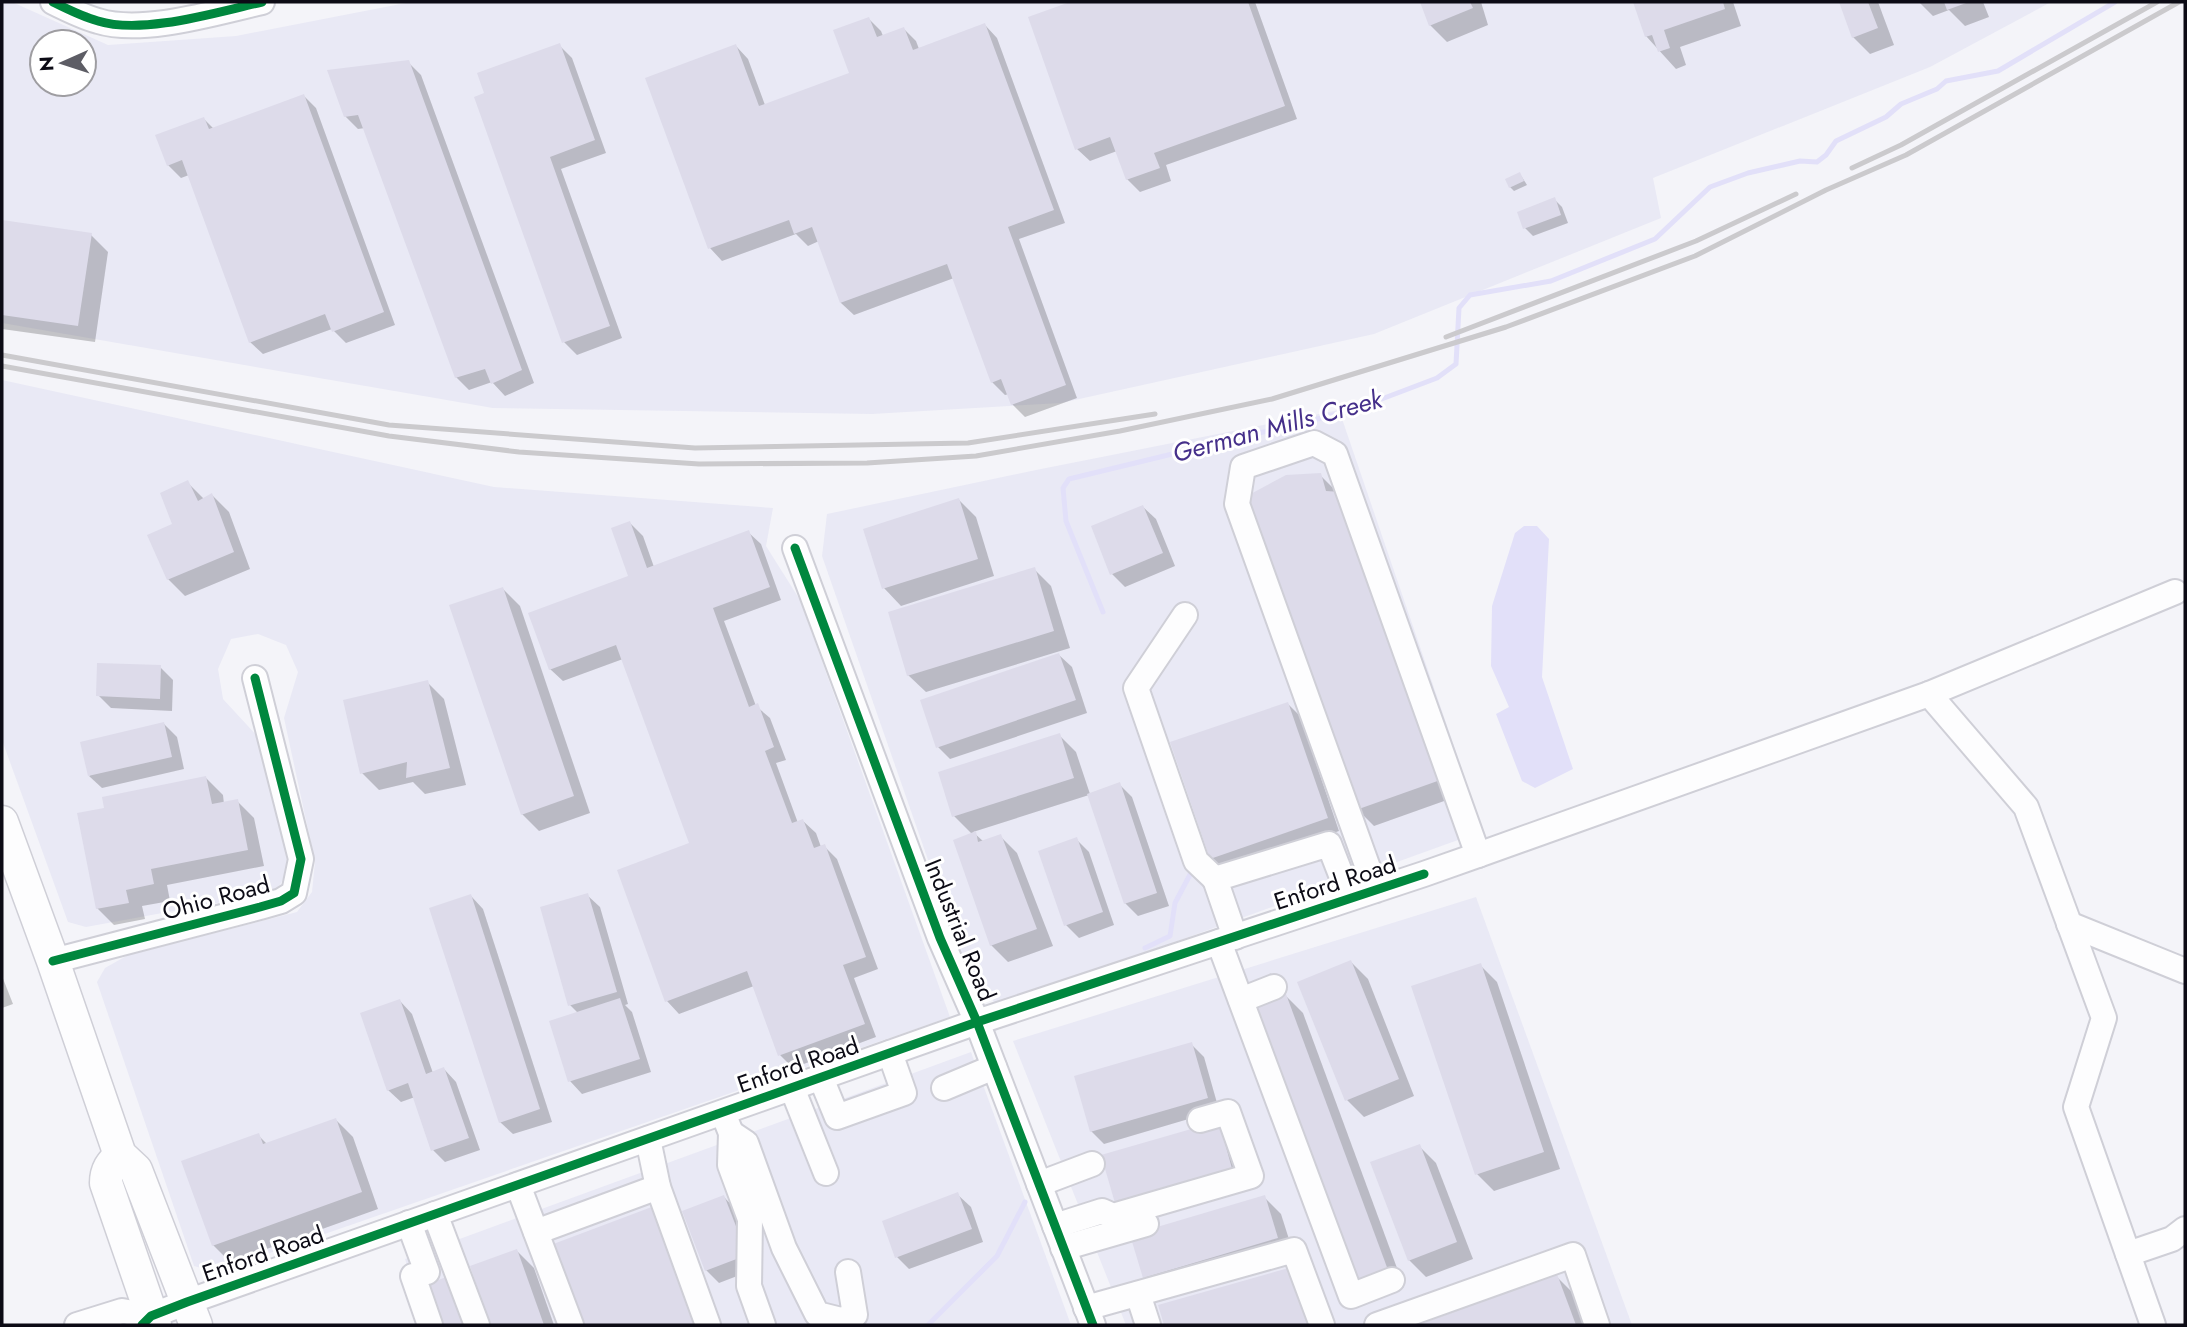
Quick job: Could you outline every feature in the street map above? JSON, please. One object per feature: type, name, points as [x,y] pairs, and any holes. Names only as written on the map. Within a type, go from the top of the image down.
[{"type":"main road","points":[[2,822],[120,1155],[136,1170],[192,1313]]},
{"type":"main road","points":[[120,1155],[109,1167],[106,1182],[149,1322]]},
{"type":"street","points":[[53,2],[99,22],[132,25],[183,20],[262,2]]},
{"type":"street","points":[[1376,890],[1237,504],[1243,467],[1314,443],[1335,454],[1478,855]]},
{"type":"street","name":"Industrial Road","points":[[795,548],[940,938],[977,1022],[1089,1317]]},
{"type":"street","name":"Enford Road","points":[[149,1322],[192,1313],[409,1223],[648,1139],[727,1123],[792,1088],[977,1022],[1424,874],[1929,694],[2175,592]]},
{"type":"street","points":[[1185,615],[1136,688],[1196,861],[1215,880],[1241,1000],[1351,1296],[1392,1280]]},
{"type":"street","name":"Ohio Road","points":[[53,961],[271,904],[294,893],[300,859],[255,678]]},
{"type":"street","points":[[1929,694],[2026,807],[2104,1018],[2076,1107],[2153,1325]]},
{"type":"street","points":[[1215,880],[1329,844],[1350,898]]},
{"type":"street","points":[[2069,924],[2185,971]]},
{"type":"street","points":[[1241,1000],[1274,987]]},
{"type":"street","points":[[792,1088],[835,1176],[828,1132],[837,1117],[904,1093],[890,1053]]},
{"type":"street","points":[[944,1088],[994,1067]]},
{"type":"street","points":[[821,1078],[837,1117]]},
{"type":"street","points":[[1059,1237],[1102,1211],[1113,1216],[1251,1176],[1228,1112],[1200,1120]]},
{"type":"street","points":[[727,1123],[746,1143],[784,1248],[817,1314],[841,1320],[855,1315],[848,1272]]},
{"type":"street","points":[[727,1123],[730,1165],[750,1219],[749,1286],[763,1325]]},
{"type":"street","points":[[648,1139],[658,1187],[708,1325]]},
{"type":"street","points":[[1039,1184],[1092,1164]]},
{"type":"street","points":[[518,1185],[571,1325]]},
{"type":"street","points":[[536,1232],[658,1187]]},
{"type":"street","points":[[1059,1237],[1234,1198]]},
{"type":"street","points":[[435,1214],[477,1325]]},
{"type":"street","points":[[409,1223],[427,1272],[413,1276],[430,1325]]},
{"type":"street","points":[[2128,1254],[2172,1238],[2185,1229]]},
{"type":"street","points":[[1089,1317],[1138,1294],[1294,1250],[1322,1325]]},
{"type":"street","points":[[1377,1325],[1573,1255],[1597,1325]]},
{"type":"street","points":[[1138,1294],[1148,1325]]},
{"type":"street","points":[[77,1325],[122,1311],[149,1322]]},
{"type":"shaded area","points":[[2,2],[12,2],[70,28],[28,28],[28,98],[98,98],[98,41],[108,45],[236,36],[411,2],[2051,2],[1930,67],[1653,178],[1661,218],[1374,334],[1061,403],[872,414],[493,408],[2,323]]},
{"type":"shaded area","points":[[2,380],[494,487],[773,508],[766,546],[800,600],[950,1017],[215,1272],[194,1266],[97,982],[105,968],[128,955],[297,912],[312,892],[315,862],[284,718],[298,672],[286,645],[258,634],[231,639],[218,669],[223,699],[260,739],[289,869],[278,888],[255,896],[86,927],[68,922],[2,740]]},
{"type":"shaded area","points":[[1339,410],[1483,831],[997,1006],[964,963],[822,556],[827,514]]},
{"type":"shaded area","points":[[1476,897],[1632,1325],[1126,1325],[1013,1041]]},
{"type":"shaded area","points":[[971,1052],[1071,1325],[427,1325],[405,1259]]},
{"type":"water","points":[[1524,526],[1537,526],[1549,539],[1542,677],[1573,769],[1535,788],[1522,781],[1496,714],[1509,707],[1491,666],[1492,606],[1515,533]]},
{"type":"building","points":[[1070,2],[1248,2],[1285,106],[1154,153],[1160,168],[1126,180],[1110,137],[1075,150],[1028,17]]},
{"type":"building","points":[[1420,2],[1470,2],[1473,8],[1429,26]]},
{"type":"building","points":[[1633,2],[1723,2],[1725,9],[1664,30],[1670,48],[1658,52],[1652,35],[1645,37]]},
{"type":"building","points":[[1839,2],[1868,2],[1878,28],[1852,38]]},
{"type":"building","points":[[1944,2],[1969,2],[1947,10]]},
{"type":"building","points":[[869,17],[877,37],[904,27],[913,50],[985,23],[1054,210],[1008,227],[1066,385],[1011,405],[1001,379],[991,383],[947,264],[840,303],[812,227],[794,234],[789,220],[708,249],[645,78],[736,44],[759,106],[849,73],[833,30]]},
{"type":"building","points":[[560,43],[595,140],[550,157],[610,326],[562,343],[474,97],[484,93],[477,73]]},
{"type":"building","points":[[409,60],[522,370],[491,384],[485,369],[455,378],[358,115],[344,117],[327,70]]},
{"type":"building","points":[[304,94],[384,312],[332,332],[325,314],[249,343],[182,160],[167,166],[155,135],[204,117],[209,129]]},
{"type":"building","points":[[1520,172],[1524,181],[1509,188],[1505,179]]},
{"type":"building","points":[[1555,197],[1561,215],[1523,229],[1517,212]]},
{"type":"building","points":[[2,220],[92,233],[78,326],[2,315]]},
{"type":"building","points":[[1321,473],[1326,491],[1341,492],[1446,778],[1356,810],[1245,497],[1286,475]]},
{"type":"building","points":[[188,480],[198,501],[212,493],[234,552],[167,580],[147,535],[172,524],[160,493]]},
{"type":"building","points":[[959,498],[978,559],[882,589],[863,529]]},
{"type":"building","points":[[1143,505],[1163,553],[1110,575],[1091,526]]},
{"type":"building","points":[[630,521],[647,568],[749,530],[770,587],[713,608],[749,707],[758,703],[774,747],[765,751],[792,823],[803,819],[814,848],[825,844],[866,957],[843,965],[865,1024],[778,1056],[747,971],[665,1002],[617,870],[689,843],[616,645],[549,670],[528,613],[628,576],[611,528]]},
{"type":"building","points":[[1035,567],[1054,631],[907,676],[888,612]]},
{"type":"building","points":[[503,587],[574,796],[521,815],[449,605]]},
{"type":"building","points":[[1059,653],[1076,700],[936,748],[920,700]]},
{"type":"building","points":[[97,663],[161,665],[160,699],[96,696]]},
{"type":"building","points":[[428,680],[450,768],[406,778],[407,762],[360,774],[343,700]]},
{"type":"building","points":[[1288,702],[1328,818],[1210,859],[1170,742]]},
{"type":"building","points":[[164,722],[172,757],[88,776],[80,742]]},
{"type":"building","points":[[1060,733],[1074,778],[952,817],[938,772]]},
{"type":"building","points":[[206,776],[212,804],[238,799],[248,850],[151,869],[154,884],[126,890],[129,903],[96,909],[77,813],[104,808],[102,797]]},
{"type":"building","points":[[1120,782],[1157,893],[1124,904],[1087,794]]},
{"type":"building","points":[[976,831],[978,842],[1001,834],[1037,929],[990,946],[953,840]]},
{"type":"building","points":[[1077,837],[1103,912],[1064,926],[1038,851]]},
{"type":"building","points":[[588,893],[617,992],[568,1006],[540,907]]},
{"type":"building","points":[[471,894],[540,1109],[499,1123],[429,908]]},
{"type":"building","points":[[1351,960],[1399,1079],[1345,1101],[1297,982]]},
{"type":"building","points":[[1481,963],[1544,1152],[1475,1175],[1411,986]]},
{"type":"building","points":[[1286,994],[1388,1270],[1354,1283],[1252,1006]]},
{"type":"building","points":[[620,998],[640,1059],[568,1082],[549,1021]]},
{"type":"building","points":[[400,999],[426,1074],[444,1067],[469,1138],[431,1151],[408,1083],[387,1091],[360,1013]]},
{"type":"building","points":[[1192,1042],[1208,1098],[1090,1132],[1074,1076]]},
{"type":"building","points":[[336,1118],[362,1192],[212,1246],[181,1161],[259,1133],[263,1144]]},
{"type":"building","points":[[1219,1121],[1234,1176],[1117,1210],[1101,1155]]},
{"type":"building","points":[[1420,1144],[1457,1242],[1408,1261],[1370,1162]]},
{"type":"building","points":[[958,1192],[972,1229],[895,1258],[882,1221]]},
{"type":"building","points":[[724,1195],[747,1255],[705,1271],[682,1211]]},
{"type":"building","points":[[1265,1195],[1278,1238],[1143,1278],[1130,1235]]},
{"type":"building","points":[[657,1205],[703,1325],[578,1325],[548,1246]]},
{"type":"building","points":[[517,1249],[544,1325],[490,1325],[470,1266]]},
{"type":"building","points":[[1292,1267],[1315,1325],[1164,1325],[1158,1305]]},
{"type":"building","points":[[1557,1274],[1576,1325],[1418,1325]]},
{"type":"building","points":[[452,1275],[470,1325],[433,1325],[419,1287]]},
{"type":"waterway","name":"German Mills Creek","points":[[1103,612],[1066,521],[1063,488],[1069,479],[1350,411],[1437,378],[1456,364],[1459,308],[1470,295],[1551,281],[1655,239],[1710,187],[1748,173],[1800,161],[1817,162],[1836,141],[1886,117],[1901,104],[1937,89],[1946,81],[1998,71],[2115,2]]},
{"type":"waterway","name":"German Mills Creek","points":[[1145,948],[1170,936],[1175,903],[1193,869]]},
{"type":"waterway","name":"German Mills Creek","points":[[928,1325],[997,1256],[1025,1202]]},
{"type":"railway","points":[[1852,168],[1901,145],[2157,2]]},
{"type":"railway","points":[[2,366],[389,436],[519,452],[699,464],[867,463],[976,456],[1120,431],[1272,399],[1506,327],[1695,256],[1826,190],[1906,155],[2179,2]]},
{"type":"railway","points":[[1446,337],[1696,241],[1796,194]]},
{"type":"railway","points":[[2,355],[389,425],[695,448],[968,443],[1155,414]]},
{"type":"cycle path","points":[[53,2],[81,15],[116,25],[158,24],[262,2]]},
{"type":"cycle path","points":[[795,548],[940,938],[977,1022],[1093,1325]]},
{"type":"cycle path","points":[[53,961],[260,907],[281,901],[294,893],[301,859],[255,678]]},
{"type":"cycle path","points":[[142,1325],[151,1316],[187,1302],[977,1022],[1424,874]]}]
